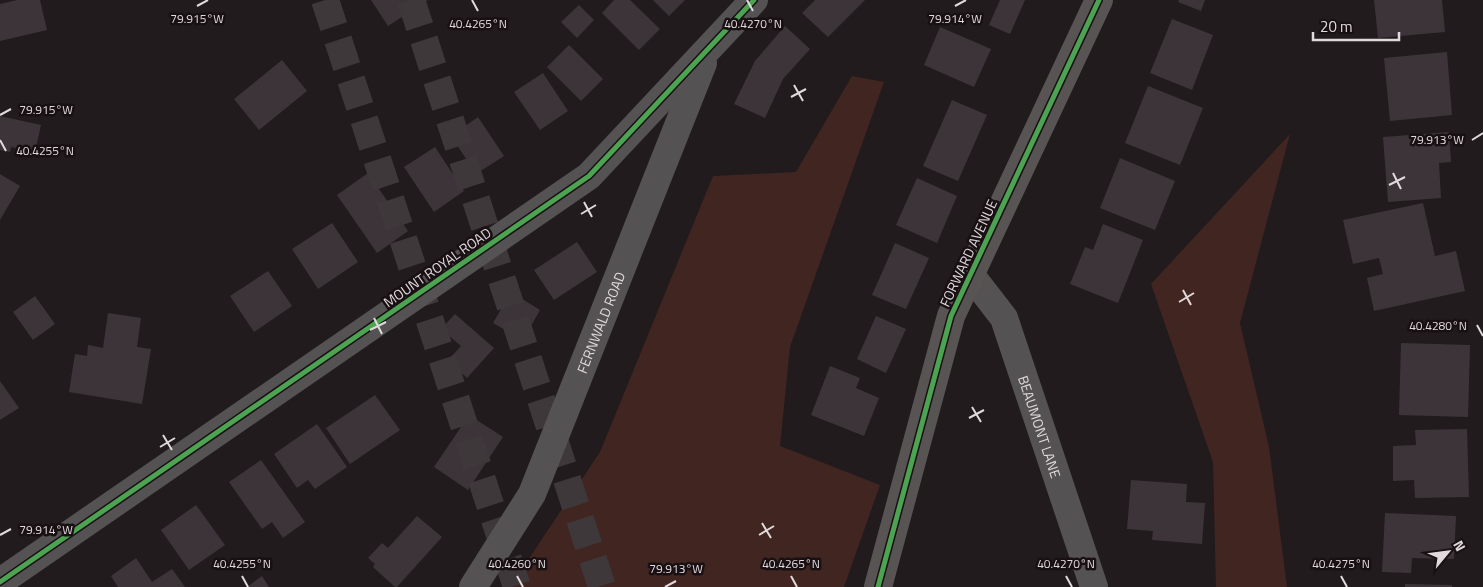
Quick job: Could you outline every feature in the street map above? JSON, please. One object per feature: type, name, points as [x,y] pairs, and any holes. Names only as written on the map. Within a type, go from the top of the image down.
[{"type":"main road","name":"FORWARD AVENUE","points":[[878,587],[951,316],[1099,0]]},
{"type":"street","name":"MOUNT ROYAL ROAD","points":[[0,582],[589,176],[754,0]]},
{"type":"street","name":"FERNWALD ROAD","points":[[473,587],[532,494],[709,48]]},
{"type":"street","name":"BEAUMONT LANE","points":[[970,274],[1004,318],[1094,587]]},
{"type":"shaded area","points":[[852,76],[884,82],[790,347],[780,446],[880,485],[844,587],[510,587],[600,452],[713,176],[796,172]]},
{"type":"shaded area","points":[[1290,134],[1240,323],[1269,447],[1287,587],[1216,587],[1213,462],[1151,284]]},
{"type":"building","points":[[17,0],[40,0],[47,30],[0,41],[0,4]]},
{"type":"building","points":[[371,0],[428,0],[388,26]]},
{"type":"building","points":[[614,0],[630,0],[660,29],[639,50],[602,13]]},
{"type":"building","points":[[653,0],[685,0],[669,16]]},
{"type":"building","points":[[815,0],[865,0],[828,37],[802,13]]},
{"type":"building","points":[[1000,0],[1025,0],[1010,34],[989,25]]},
{"type":"building","points":[[1179,0],[1205,0],[1201,11],[1178,2]]},
{"type":"building","points":[[1374,0],[1442,0],[1445,32],[1378,38]]},
{"type":"building","points":[[579,5],[594,20],[577,38],[561,22]]},
{"type":"building","points":[[1172,19],[1213,35],[1192,90],[1150,73]]},
{"type":"building","points":[[785,26],[810,49],[783,79],[765,118],[734,104],[755,61]]},
{"type":"building","points":[[940,27],[991,49],[974,87],[924,65]]},
{"type":"building","points":[[569,45],[603,79],[581,101],[547,67]]},
{"type":"building","points":[[1447,52],[1452,115],[1390,121],[1384,58]]},
{"type":"building","points":[[282,60],[307,91],[259,130],[234,99]]},
{"type":"building","points":[[543,73],[568,111],[540,130],[514,92]]},
{"type":"building","points":[[1148,86],[1203,108],[1180,165],[1125,143]]},
{"type":"building","points":[[952,100],[987,115],[958,181],[923,166]]},
{"type":"building","points":[[0,116],[41,125],[35,152],[11,147],[10,152],[0,150]]},
{"type":"building","points":[[478,117],[504,156],[476,174],[451,136]]},
{"type":"building","points":[[1449,132],[1451,162],[1439,163],[1441,198],[1388,202],[1383,137]]},
{"type":"building","points":[[435,147],[464,191],[434,212],[404,167]]},
{"type":"building","points":[[1120,158],[1175,181],[1155,230],[1100,208]]},
{"type":"building","points":[[368,173],[408,231],[377,253],[337,195]]},
{"type":"building","points":[[0,174],[20,186],[0,220]]},
{"type":"building","points":[[917,178],[957,196],[937,243],[896,225]]},
{"type":"building","points":[[1423,203],[1435,256],[1456,251],[1465,291],[1374,311],[1367,278],[1383,274],[1379,258],[1353,264],[1343,220]]},
{"type":"building","points":[[332,223],[358,262],[318,289],[292,249]]},
{"type":"building","points":[[1103,224],[1143,240],[1118,303],[1070,284],[1085,247],[1093,250]]},
{"type":"building","points":[[577,242],[597,272],[554,300],[534,270]]},
{"type":"building","points":[[895,243],[929,258],[906,309],[872,295]]},
{"type":"building","points":[[268,271],[292,306],[254,332],[230,296]]},
{"type":"building","points":[[511,292],[540,310],[523,340],[493,323]]},
{"type":"building","points":[[35,296],[55,324],[33,340],[13,312]]},
{"type":"building","points":[[108,313],[141,318],[137,347],[151,349],[142,404],[69,392],[75,354],[87,356],[88,345],[103,348]]},
{"type":"building","points":[[455,314],[494,348],[467,378],[448,360],[461,346],[441,329]]},
{"type":"building","points":[[876,316],[906,329],[886,373],[857,359]]},
{"type":"building","points":[[1401,343],[1470,345],[1468,417],[1399,415]]},
{"type":"building","points":[[830,366],[860,378],[856,388],[879,398],[864,436],[811,415]]},
{"type":"building","points":[[0,381],[19,408],[0,420]]},
{"type":"building","points":[[375,395],[400,430],[350,464],[326,428]]},
{"type":"building","points":[[469,415],[503,437],[468,490],[434,467]]},
{"type":"building","points":[[317,424],[347,467],[315,489],[308,480],[297,488],[274,454]]},
{"type":"building","points":[[1467,429],[1469,497],[1415,498],[1414,480],[1393,481],[1393,446],[1416,445],[1415,430]]},
{"type":"building","points":[[261,460],[305,522],[283,538],[272,522],[262,529],[229,482]]},
{"type":"building","points":[[1131,480],[1187,484],[1186,502],[1205,503],[1202,544],[1152,540],[1153,531],[1127,529]]},
{"type":"building","points":[[196,505],[225,545],[189,570],[161,530]]},
{"type":"building","points":[[1385,513],[1456,516],[1454,559],[1412,558],[1411,573],[1382,572]]},
{"type":"building","points":[[417,516],[442,537],[395,587],[373,567],[375,564],[368,558],[382,543],[388,548]]},
{"type":"building","points":[[136,558],[152,582],[172,569],[185,587],[118,587],[111,576]]},
{"type":"building","points":[[262,576],[269,587],[247,587]]},
{"type":"building","points":[[1405,584],[1452,585],[1452,587],[1405,587]]},
{"type":"tunnel","points":[[325,0],[517,587]]},
{"type":"tunnel","points":[[411,0],[602,587]]},
{"type":"cycle path","points":[[0,582],[589,176],[754,0]]},
{"type":"cycle path","points":[[878,587],[951,316],[1099,0]]}]
